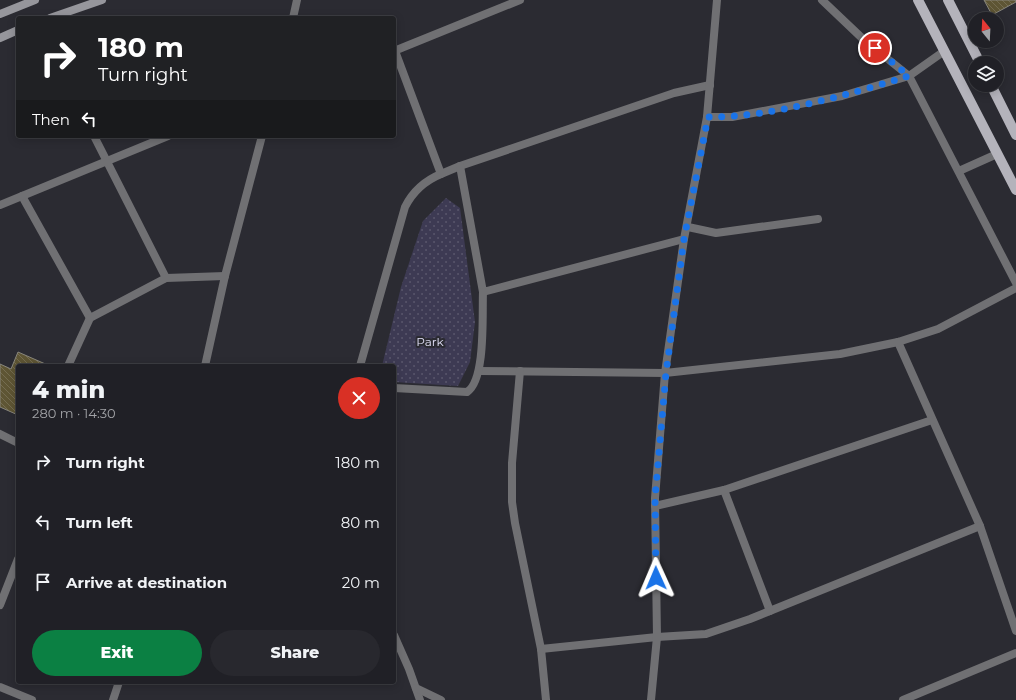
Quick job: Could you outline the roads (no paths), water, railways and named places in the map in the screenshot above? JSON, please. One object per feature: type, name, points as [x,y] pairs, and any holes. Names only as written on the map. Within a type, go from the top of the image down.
[{"type":"main road","points":[[0,14],[35,0]]},
{"type":"main road","points":[[56,16],[102,0]]},
{"type":"main road","points":[[918,0],[943,52],[1016,190]]},
{"type":"main road","points":[[948,0],[976,56]]},
{"type":"main road","points":[[0,38],[16,31]]},
{"type":"main road","points":[[994,92],[1016,135]]},
{"type":"street","points":[[293,16],[297,0]]},
{"type":"street","points":[[396,50],[520,0]]},
{"type":"street","points":[[652,700],[657,636],[655,506],[666,373],[684,239],[688,227],[708,117],[716,0]]},
{"type":"street","points":[[822,0],[863,39],[909,76],[1016,283]]},
{"type":"street","points":[[708,117],[732,117],[842,96],[909,76],[943,52]]},
{"type":"street","points":[[396,56],[441,174]]},
{"type":"street","points":[[361,364],[405,207],[410,198],[420,187],[432,178],[460,166],[674,93],[710,85]]},
{"type":"street","points":[[95,138],[166,278]]},
{"type":"street","points":[[0,205],[163,138]]},
{"type":"street","points":[[205,364],[225,276],[261,138]]},
{"type":"street","points":[[959,171],[997,154]]},
{"type":"street","points":[[396,388],[467,392],[473,388],[479,371],[483,292],[460,166]]},
{"type":"street","points":[[22,196],[90,318]]},
{"type":"street","points":[[688,227],[716,233],[818,219]]},
{"type":"street","points":[[483,292],[684,239]]},
{"type":"street","points":[[69,364],[90,318],[166,278],[225,276]]},
{"type":"street","points":[[479,371],[666,373],[840,354],[898,342],[938,329],[1016,288]]},
{"type":"street","points":[[898,342],[980,526],[1016,631]]},
{"type":"street","points":[[520,371],[512,463],[512,502],[541,649],[546,700]]},
{"type":"street","points":[[655,506],[724,490],[932,420]]},
{"type":"street","points":[[0,434],[16,442]]},
{"type":"street","points":[[724,490],[770,611]]},
{"type":"street","points":[[541,649],[657,636],[706,634],[770,611],[980,526]]},
{"type":"street","points":[[0,605],[16,564]]},
{"type":"street","points":[[396,640],[420,700]]},
{"type":"street","points":[[903,700],[1016,653]]},
{"type":"street","points":[[113,700],[118,684]]},
{"type":"street","points":[[0,687],[27,699]]},
{"type":"street","points":[[416,688],[441,700]]},
{"type":"park label","name":"Park","points":[[430,342]]}]
